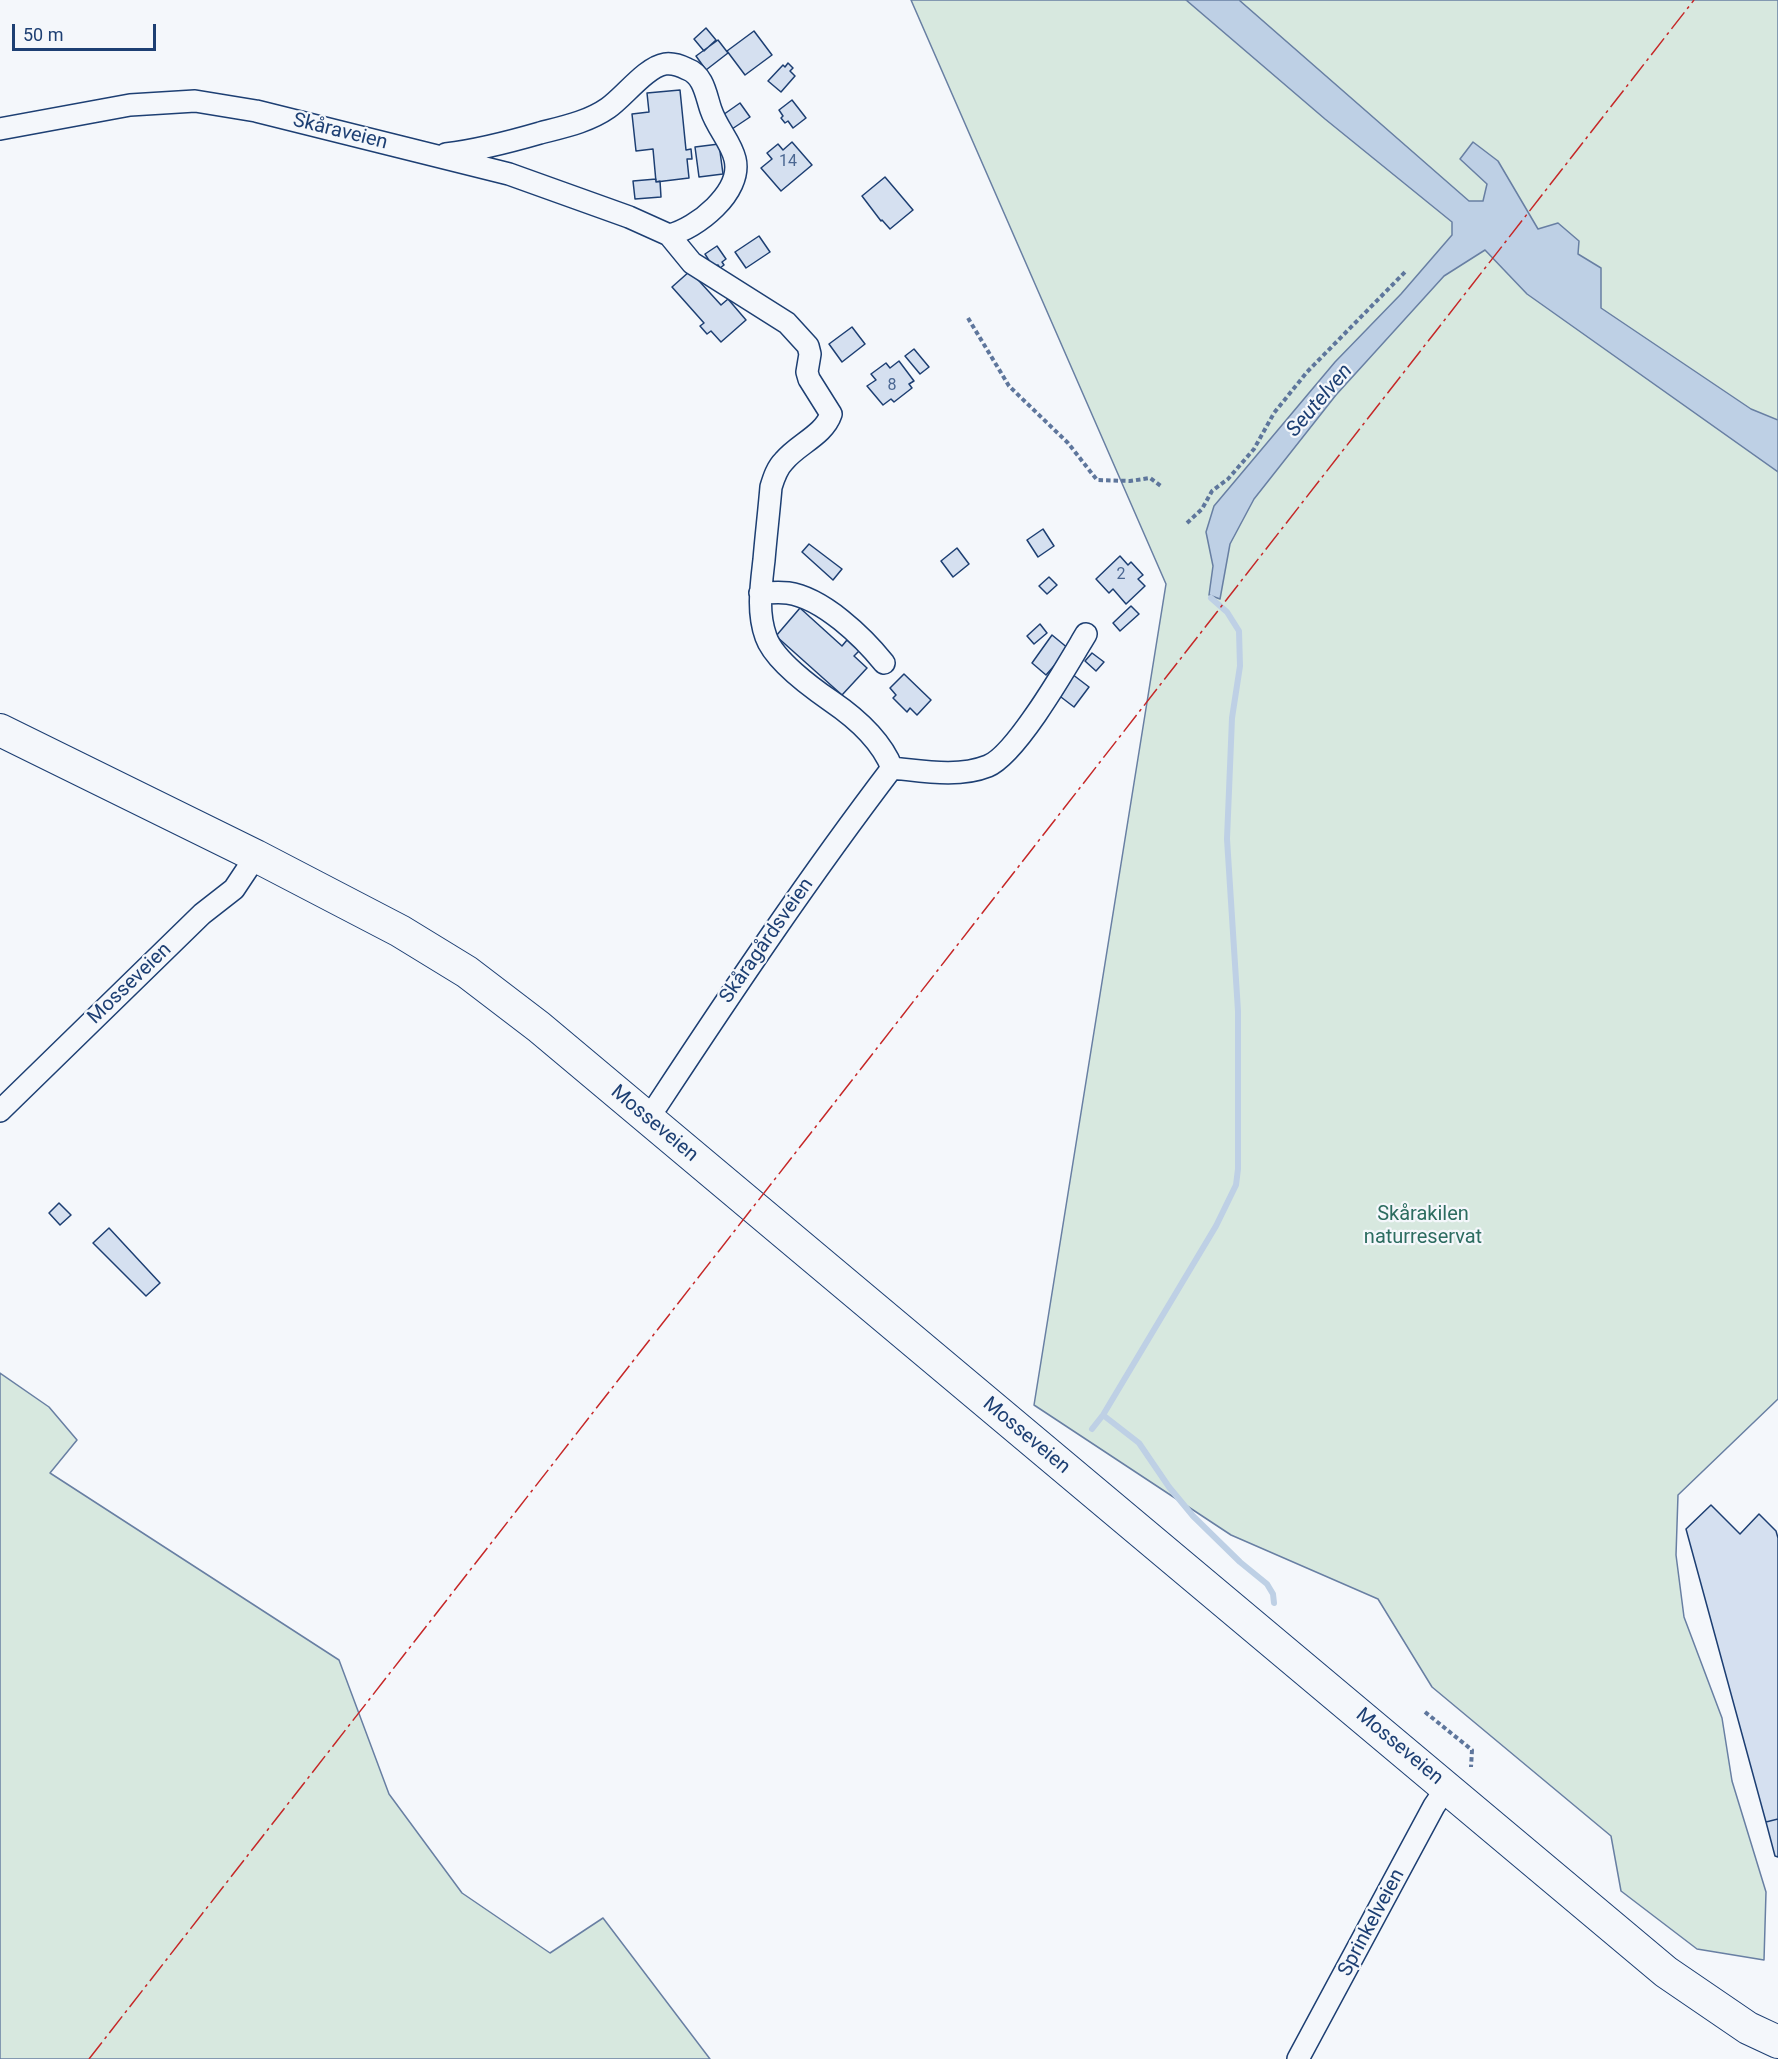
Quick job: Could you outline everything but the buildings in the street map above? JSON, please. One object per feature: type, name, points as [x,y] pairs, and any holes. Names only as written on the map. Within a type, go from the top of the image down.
[{"type":"highway","name":"Mosseveien","points":[[0,730],[256,856],[400,931],[467,972],[539,1027],[1666,1972],[1748,2028],[1778,2042]]},
{"type":"street","points":[[436,155],[468,151],[514,140],[595,116],[609,108],[653,70],[667,63],[694,72],[700,80],[711,111],[736,160],[736,170],[734,180],[717,206],[693,225],[669,236],[692,263],[787,323],[808,345],[809,379],[831,414],[823,428],[784,460],[771,487],[760,593],[766,638],[773,650],[819,693],[840,707],[879,744],[892,768],[953,773],[989,766],[1012,744],[1031,721],[1086,634]]},
{"type":"street","name":"Skåraveien","points":[[0,129],[130,105],[195,101],[256,111],[509,174],[629,217],[669,236]]},
{"type":"street","points":[[760,593],[788,593],[818,604],[867,643],[884,663]]},
{"type":"street","name":"Skåragårdsveien","points":[[647,1118],[820,863],[892,768]]},
{"type":"street","name":"Mosseveien","points":[[0,1112],[202,914],[234,889],[256,856]]},
{"type":"street","name":"Sprinkelveien","points":[[1298,2059],[1434,1806],[1447,1787]]},
{"type":"path","points":[[1187,523],[1202,509],[1212,491],[1228,479],[1254,449],[1274,413],[1307,372],[1405,272]]},
{"type":"path","points":[[968,318],[1009,386],[1068,443],[1097,480],[1130,481],[1150,478],[1161,486]]},
{"type":"path","points":[[1425,1712],[1472,1750],[1471,1767]]},
{"type":"green space","name":"Skårakilen naturreservat","points":[[911,0],[1778,0],[1778,1399],[1678,1495],[1676,1555],[1684,1617],[1722,1718],[1732,1781],[1766,1892],[1764,1960],[1697,1949],[1621,1891],[1611,1836],[1432,1687],[1378,1599],[1231,1535],[1034,1405],[1166,584]]},
{"type":"green space","points":[[0,1373],[49,1407],[77,1440],[50,1473],[339,1660],[389,1794],[462,1893],[550,1953],[603,1918],[710,2059],[0,2059]]},
{"type":"water","name":"Seutelven","points":[[1186,0],[1239,0],[1469,201],[1483,201],[1487,184],[1460,159],[1473,142],[1498,161],[1538,229],[1558,223],[1579,241],[1578,254],[1601,268],[1601,308],[1751,409],[1778,420],[1778,472],[1527,294],[1485,250],[1444,276],[1336,395],[1254,499],[1230,544],[1220,599],[1209,595],[1213,566],[1206,532],[1214,506],[1335,362],[1401,294],[1452,235],[1452,222],[1325,119]]},
{"type":"waterway","points":[[1092,1429],[1103,1415],[1216,1226],[1236,1185],[1238,1169],[1238,1011],[1227,839],[1232,718],[1240,666],[1239,631],[1227,612],[1211,598]]},
{"type":"waterway","points":[[1103,1415],[1139,1443],[1169,1487],[1193,1516],[1240,1562],[1267,1584],[1273,1594],[1274,1603]]},
{"type":"power","points":[[89,2059],[1694,0]]}]
